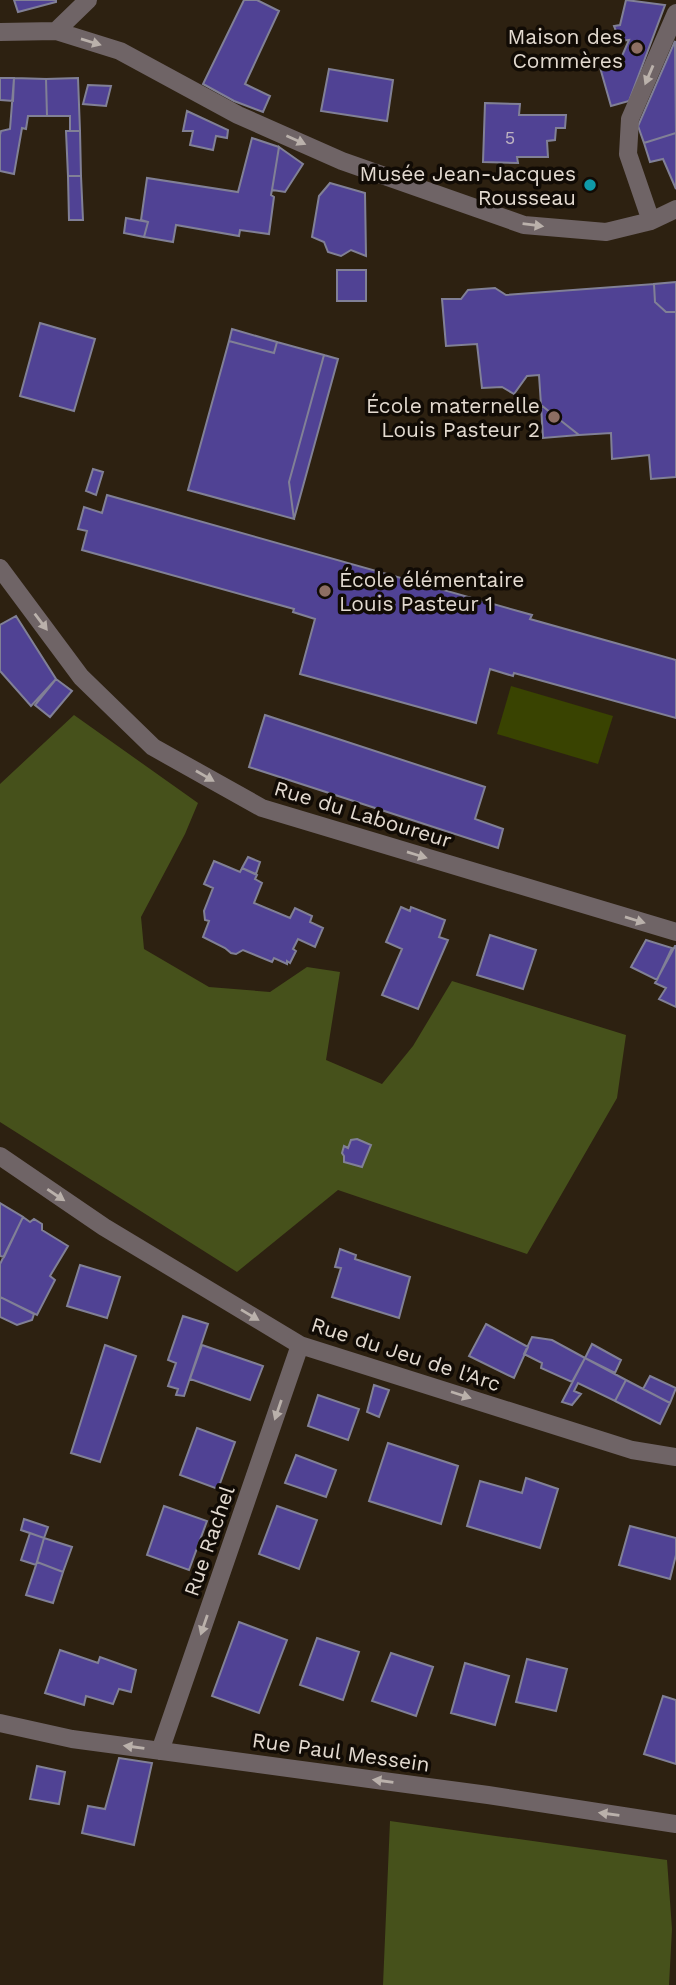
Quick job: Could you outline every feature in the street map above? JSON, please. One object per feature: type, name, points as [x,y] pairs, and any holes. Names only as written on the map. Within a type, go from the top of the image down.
[{"type":"street","points":[[56,31],[88,0]]},
{"type":"street","points":[[651,220],[628,154],[630,119],[676,13]]},
{"type":"street","points":[[0,32],[56,31],[120,51],[238,115],[342,161],[524,225],[606,232],[651,220],[676,209]]},
{"type":"street","name":"Rue du Laboureur","points":[[0,568],[81,677],[153,747],[262,808],[676,932]]},
{"type":"street","name":"Rue du Jeu de l'Arc","points":[[0,1156],[104,1227],[300,1345],[632,1450],[676,1457]]},
{"type":"street","name":"Rue Rachel","points":[[160,1751],[300,1345]]},
{"type":"street","name":"Rue Paul Messein","points":[[0,1723],[72,1739],[488,1795],[676,1824]]},
{"type":"green space","points":[[511,686],[613,716],[598,764],[497,734]]},
{"type":"green space","points":[[74,715],[198,803],[185,834],[141,917],[144,949],[209,987],[270,992],[307,967],[340,972],[326,1060],[382,1084],[413,1046],[452,981],[626,1035],[617,1098],[527,1254],[338,1190],[237,1272],[0,1122],[0,784]]},
{"type":"green space","points":[[390,1821],[667,1860],[672,1929],[669,1985],[383,1985]]},
{"type":"building","points":[[14,0],[56,0],[56,2],[18,12]]},
{"type":"building","points":[[244,0],[257,0],[279,11],[245,84],[270,96],[263,112],[234,101],[203,84]]},
{"type":"building","name":"Maison des Commères","points":[[626,0],[665,5],[629,101],[611,106],[599,64],[622,56],[629,40],[620,41],[614,26],[620,25]]},
{"type":"building","points":[[675,41],[676,133],[644,143],[638,126]]},
{"type":"building","points":[[329,69],[393,80],[387,121],[321,111]]},
{"type":"building","points":[[0,78],[14,78],[13,101],[0,100]]},
{"type":"building","points":[[14,78],[46,79],[47,116],[28,116],[26,129],[22,128],[14,174],[0,171],[0,135],[1,131],[10,129]]},
{"type":"building","points":[[78,78],[80,131],[70,131],[70,116],[47,116],[46,79]]},
{"type":"building","points":[[88,85],[111,86],[106,106],[83,104]]},
{"type":"building","points":[[485,103],[520,104],[519,115],[566,115],[565,128],[556,128],[555,140],[547,141],[548,157],[517,157],[518,163],[483,162]]},
{"type":"building","points":[[187,111],[228,130],[227,138],[216,136],[213,150],[190,145],[193,131],[183,131]]},
{"type":"building","points":[[66,131],[80,131],[81,176],[68,176]]},
{"type":"building","points":[[676,133],[676,189],[663,159],[650,162],[644,143]]},
{"type":"building","points":[[252,138],[279,147],[271,195],[274,197],[269,234],[240,230],[239,236],[176,225],[173,242],[144,237],[148,222],[141,220],[147,178],[238,192]]},
{"type":"building","points":[[279,147],[303,164],[285,192],[272,190]]},
{"type":"building","points":[[68,176],[81,176],[83,220],[69,220]]},
{"type":"building","points":[[330,183],[365,193],[366,256],[351,250],[341,256],[328,252],[324,242],[312,237],[319,196]]},
{"type":"building","points":[[126,218],[148,222],[144,237],[124,233]]},
{"type":"building","points":[[337,270],[366,270],[366,301],[337,301]]},
{"type":"building","points":[[676,282],[676,312],[666,312],[655,302],[654,284]]},
{"type":"building","points":[[654,284],[655,302],[666,312],[676,312],[676,477],[651,479],[649,455],[612,459],[611,433],[579,435],[541,405],[539,375],[527,376],[514,394],[502,387],[482,388],[477,344],[446,346],[442,299],[461,299],[468,290],[495,288],[506,295]]},
{"type":"building","points":[[40,323],[95,339],[74,411],[20,396]]},
{"type":"building","points":[[232,329],[277,342],[274,353],[229,341]]},
{"type":"building","points":[[229,341],[274,353],[277,342],[324,355],[289,482],[294,519],[188,490]]},
{"type":"building","points":[[324,355],[338,359],[294,519],[289,482]]},
{"type":"building","points":[[541,405],[579,435],[543,438]]},
{"type":"building","points":[[93,469],[103,472],[96,495],[86,491]]},
{"type":"building","points":[[107,495],[532,615],[530,619],[676,660],[676,718],[514,673],[513,676],[490,669],[476,723],[300,674],[315,619],[293,612],[294,609],[82,550],[87,531],[78,529],[84,507],[102,513]]},
{"type":"building","points":[[16,616],[56,679],[31,706],[0,671],[0,625]]},
{"type":"building","points":[[56,679],[72,691],[50,717],[35,705]]},
{"type":"building","points":[[265,715],[485,787],[475,819],[503,829],[498,848],[249,767]]},
{"type":"building","points":[[248,857],[260,862],[256,874],[242,868]]},
{"type":"building","points":[[214,861],[240,872],[242,868],[257,875],[255,879],[262,883],[254,903],[290,918],[295,908],[312,916],[310,922],[323,928],[315,947],[298,939],[293,949],[296,951],[287,964],[274,958],[272,962],[243,950],[236,954],[231,953],[203,937],[209,921],[205,920],[204,911],[213,888],[204,884]]},
{"type":"building","points":[[401,907],[410,911],[411,907],[445,920],[439,937],[448,940],[418,1009],[382,995],[402,949],[386,942]]},
{"type":"building","points":[[490,935],[536,950],[523,989],[477,975]]},
{"type":"building","points":[[646,940],[672,948],[657,980],[631,967]]},
{"type":"building","points":[[675,946],[676,1007],[659,999],[666,988],[655,983]]},
{"type":"building","points":[[357,1139],[371,1145],[362,1167],[344,1162],[342,1153],[344,1146],[348,1148],[351,1140]]},
{"type":"building","points":[[0,1203],[23,1217],[4,1257],[0,1256]]},
{"type":"building","points":[[23,1217],[30,1222],[34,1219],[42,1224],[42,1230],[68,1246],[50,1276],[55,1280],[37,1315],[0,1297],[0,1264]]},
{"type":"building","points":[[340,1249],[356,1255],[355,1259],[410,1277],[399,1318],[332,1297],[341,1268],[335,1267]]},
{"type":"building","points":[[80,1265],[120,1277],[107,1318],[67,1306]]},
{"type":"building","points":[[0,1297],[34,1314],[32,1320],[17,1325],[0,1317]]},
{"type":"building","points":[[183,1316],[208,1324],[184,1396],[176,1395],[178,1389],[168,1386],[176,1363],[168,1360]]},
{"type":"building","points":[[486,1324],[528,1347],[514,1378],[469,1356]]},
{"type":"building","points":[[532,1337],[552,1340],[585,1358],[572,1382],[541,1368],[542,1363],[524,1354]]},
{"type":"building","points":[[592,1344],[621,1360],[615,1373],[585,1358]]},
{"type":"building","points":[[105,1345],[136,1356],[100,1462],[71,1453]]},
{"type":"building","points":[[202,1345],[263,1366],[250,1400],[190,1379]]},
{"type":"building","points":[[585,1358],[626,1380],[615,1401],[578,1383],[574,1391],[581,1394],[572,1405],[562,1402]]},
{"type":"building","points":[[650,1376],[676,1388],[670,1403],[643,1389]]},
{"type":"building","points":[[626,1380],[670,1403],[660,1424],[615,1401]]},
{"type":"building","points":[[374,1385],[389,1390],[379,1417],[367,1412]]},
{"type":"building","points":[[318,1395],[359,1409],[348,1440],[308,1426]]},
{"type":"building","points":[[197,1428],[235,1442],[218,1489],[180,1475]]},
{"type":"building","points":[[388,1443],[458,1466],[441,1524],[369,1501]]},
{"type":"building","points":[[296,1455],[336,1470],[326,1497],[285,1483]]},
{"type":"building","points":[[526,1478],[558,1489],[540,1548],[467,1526],[480,1481],[522,1493]]},
{"type":"building","points":[[164,1506],[207,1521],[189,1570],[147,1555]]},
{"type":"building","points":[[277,1506],[317,1520],[299,1569],[259,1554]]},
{"type":"building","points":[[24,1519],[48,1527],[44,1538],[21,1530]]},
{"type":"building","points":[[630,1526],[676,1538],[676,1555],[670,1579],[619,1565]]},
{"type":"building","points":[[30,1533],[44,1538],[36,1565],[21,1560]]},
{"type":"building","points":[[44,1538],[72,1547],[63,1572],[37,1562]]},
{"type":"building","points":[[37,1562],[63,1572],[53,1603],[26,1595]]},
{"type":"building","points":[[239,1622],[287,1640],[259,1713],[212,1696]]},
{"type":"building","points":[[317,1638],[359,1652],[343,1700],[300,1685]]},
{"type":"building","points":[[60,1650],[98,1663],[100,1657],[136,1670],[131,1692],[119,1689],[113,1704],[86,1696],[84,1705],[45,1693]]},
{"type":"building","points":[[391,1653],[433,1667],[416,1716],[372,1701]]},
{"type":"building","points":[[527,1659],[567,1669],[556,1711],[516,1702]]},
{"type":"building","points":[[465,1663],[509,1676],[495,1725],[451,1713]]},
{"type":"building","points":[[663,1696],[676,1700],[676,1764],[644,1754]]},
{"type":"building","points":[[119,1758],[152,1763],[134,1845],[82,1833],[88,1806],[105,1809]]},
{"type":"building","points":[[37,1766],[65,1772],[59,1804],[30,1799]]},
{"type":"place","name":"Maison des Commères","points":[[637,48]]},
{"type":"place","name":"Musée Jean-Jacques Rousseau","points":[[590,185]]},
{"type":"place","name":"École maternelle Louis Pasteur 2","points":[[554,417]]},
{"type":"place","name":"École élémentaire Louis Pasteur 1","points":[[325,591]]}]
